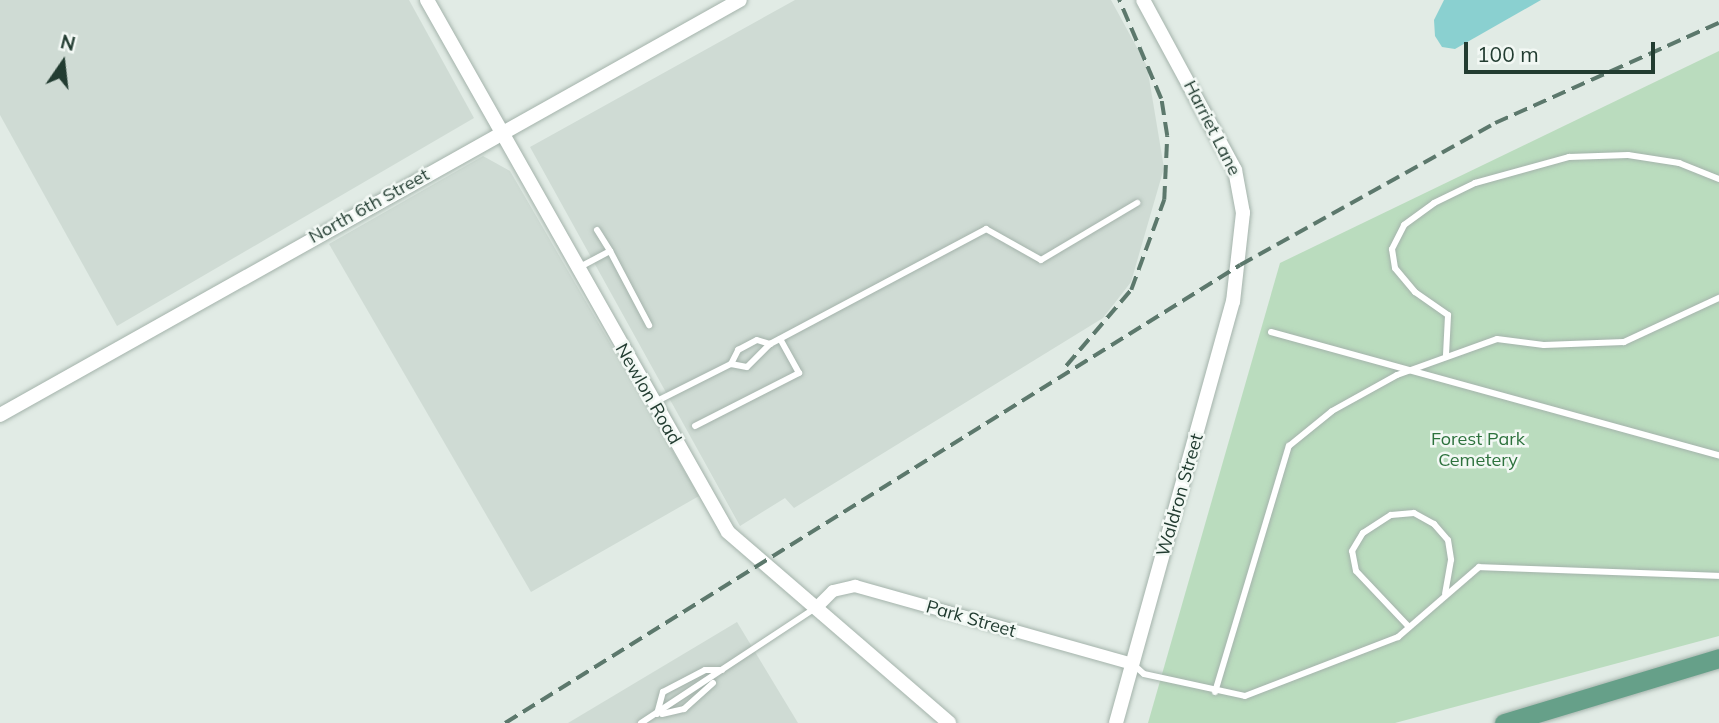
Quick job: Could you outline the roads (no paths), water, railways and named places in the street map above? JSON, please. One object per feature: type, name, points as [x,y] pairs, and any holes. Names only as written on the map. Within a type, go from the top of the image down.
[{"type":"main road","points":[[1680,675],[1719,658]]},
{"type":"main road","points":[[1504,723],[1680,675],[1719,670]]},
{"type":"street","name":"Newlon Road","points":[[426,0],[728,532],[949,723]]},
{"type":"street","name":"North 6th Street","points":[[0,415],[740,0]]},
{"type":"street","name":"Harriet Lane","points":[[1143,0],[1235,170],[1243,213],[1240,265]]},
{"type":"street","name":"Waldron Street","points":[[1116,723],[1240,265]]},
{"type":"street","name":"Park Street","points":[[816,608],[832,591],[855,586],[1132,664]]},
{"type":"lane","points":[[1446,355],[1448,315],[1415,292],[1395,268],[1392,249],[1404,225],[1434,203],[1475,183],[1569,157],[1628,155],[1679,163],[1719,179]]},
{"type":"lane","points":[[731,364],[747,367],[771,344],[986,229],[1041,260],[1137,203]]},
{"type":"lane","points":[[597,230],[649,325]]},
{"type":"lane","points":[[577,269],[610,251]]},
{"type":"lane","points":[[1215,692],[1289,446],[1332,411],[1446,355],[1497,339],[1624,342],[1719,298]]},
{"type":"lane","points":[[1272,332],[1719,455]]},
{"type":"lane","points":[[695,426],[799,373],[780,339]]},
{"type":"lane","points":[[653,403],[731,364],[738,350],[757,340],[771,344]]},
{"type":"lane","points":[[1409,627],[1356,571],[1352,551],[1363,533],[1391,515],[1414,513],[1434,524],[1448,540],[1451,560],[1445,593]]},
{"type":"lane","points":[[1132,664],[1144,674],[1215,692],[1245,696],[1398,637],[1445,593],[1479,567],[1719,576]]},
{"type":"lane","points":[[641,723],[713,681],[722,670],[816,608]]},
{"type":"lane","points":[[660,723],[656,715],[663,692],[705,670],[722,670]]},
{"type":"water","points":[[1444,0],[1541,0],[1455,49],[1442,47],[1435,36],[1434,20]]},
{"type":"railway","points":[[1066,366],[1131,290],[1164,200],[1167,136],[1161,99],[1119,0]]},
{"type":"railway","points":[[505,723],[1240,265],[1495,123],[1719,23]]},
{"type":"park label","name":"Forest Park Cemetery","points":[[1478,450]]}]
